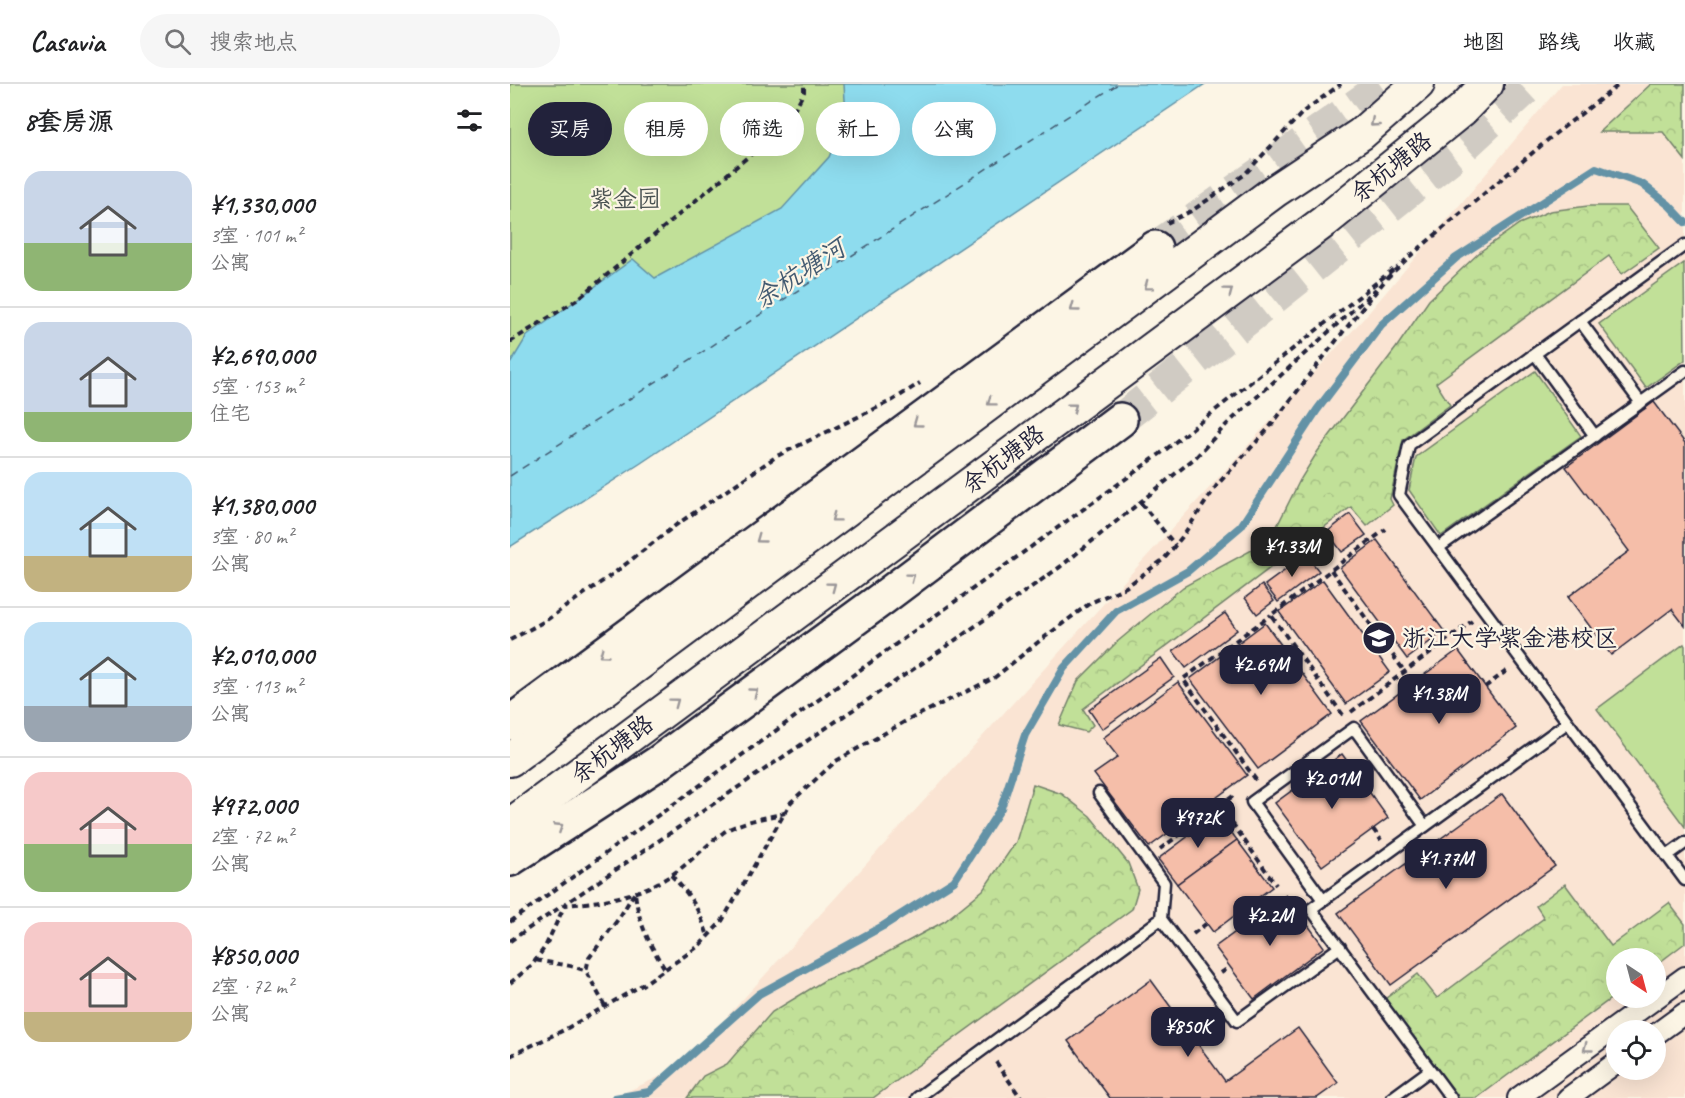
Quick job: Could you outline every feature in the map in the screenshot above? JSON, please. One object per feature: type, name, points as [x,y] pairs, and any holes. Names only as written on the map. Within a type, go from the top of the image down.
[{"type":"highway","points":[[510,723],[1159,237]]},
{"type":"highway","points":[[510,859],[658,763],[1120,420]]},
{"type":"main road","name":"余杭塘路","points":[[510,760],[1275,190],[1361,134],[1418,84]]},
{"type":"main road","name":"余杭塘路","points":[[510,825],[1325,220],[1462,110],[1487,84]]},
{"type":"street","points":[[1518,1098],[1685,977]]},
{"type":"street","points":[[1666,1026],[1685,1012]]},
{"type":"street","points":[[1568,1098],[1606,1070]]},
{"type":"lane","points":[[1685,245],[1409,445],[1399,495],[1685,880]]},
{"type":"lane","points":[[1581,321],[1641,403]]},
{"type":"lane","points":[[1536,354],[1595,436]]},
{"type":"lane","points":[[1438,548],[1685,371]]},
{"type":"lane","points":[[1451,1098],[1311,909],[1567,723]]},
{"type":"lane","points":[[1323,900],[1252,802],[1265,792],[1354,728],[1425,826]]},
{"type":"lane","points":[[1099,793],[1164,883],[1161,919],[1237,1021],[1340,947]]},
{"type":"lane","points":[[1667,856],[1685,843]]},
{"type":"lane","points":[[917,1098],[1161,919]]},
{"type":"lane","points":[[1392,1098],[1430,1070]]},
{"type":"path","points":[[510,342],[578,299],[786,125],[804,92],[804,84]]},
{"type":"path","points":[[1159,237],[1244,175],[1304,111],[1341,84]]},
{"type":"path","points":[[510,922],[1160,454],[1409,256],[1556,133],[1620,84]]},
{"type":"path","points":[[510,941],[921,664],[1060,567],[1196,457],[1226,425],[1409,256]]},
{"type":"path","points":[[511,1054],[564,1029],[699,946],[722,921],[792,802],[836,762],[906,721],[994,678],[1090,603],[1126,587],[1164,559],[1217,485],[1269,428],[1387,278]]},
{"type":"path","points":[[510,640],[545,621],[613,574],[676,525],[777,456],[893,400],[923,381]]},
{"type":"path","points":[[1141,503],[1175,545]]},
{"type":"path","points":[[1265,792],[1183,679],[1386,529]]},
{"type":"path","points":[[1331,570],[1405,672]]},
{"type":"path","points":[[1271,615],[1344,717],[1485,611]]},
{"type":"path","points":[[1485,687],[1521,660]]},
{"type":"path","points":[[1247,786],[1256,779]]},
{"type":"path","points":[[1146,859],[1238,793]]},
{"type":"path","points":[[1220,806],[1268,878],[1276,885]]},
{"type":"path","points":[[510,983],[536,960],[545,948],[565,905],[601,902],[635,892],[671,875],[726,831],[754,820],[785,813]]},
{"type":"path","points":[[671,875],[689,894],[698,909],[708,936]]},
{"type":"path","points":[[635,892],[638,913],[648,942],[665,969]]},
{"type":"path","points":[[586,971],[589,958],[635,892]]},
{"type":"path","points":[[536,960],[574,965],[586,971],[604,1006]]},
{"type":"path","points":[[986,1048],[1021,1098]]},
{"type":"shaded area","name":"浙江大学紫金港校区","points":[[1562,84],[1685,84],[1685,1098],[613,1098],[682,1066],[1365,317]]},
{"type":"green space","name":"紫金园","points":[[510,84],[861,84],[862,102],[816,102],[816,156],[867,156],[869,180],[510,410]]},
{"type":"green space","points":[[1651,84],[1685,84],[1685,160],[1663,132],[1599,132]]},
{"type":"green space","points":[[1588,206],[1626,206],[1659,248],[1622,274],[1609,256],[1436,383],[1450,405],[1403,440],[1390,499],[1393,505],[1367,526],[1351,507],[1083,709],[1093,725],[1086,732],[1059,725],[1078,681],[1117,642],[1183,587],[1265,543],[1277,526],[1300,480],[1318,451],[1396,348],[1429,300],[1481,251],[1519,224],[1550,211]]},
{"type":"green space","points":[[1684,263],[1685,360],[1646,388],[1599,324]]},
{"type":"green space","points":[[1535,371],[1581,436],[1441,536],[1409,490],[1416,457]]},
{"type":"green space","points":[[1684,644],[1685,646],[1685,827],[1597,709]]},
{"type":"green space","points":[[1033,784],[1062,794],[1090,816],[1128,863],[1138,889],[1132,909],[873,1098],[687,1098],[703,1076],[727,1064],[772,1012],[825,980],[866,964],[945,921],[983,890],[1016,842]]},
{"type":"green space","points":[[1565,884],[1611,946],[1669,903],[1685,924],[1685,943],[1666,957],[1666,948],[1606,948],[1606,1002],[1477,1098],[1458,1098],[1385,999],[1418,974],[1437,998],[1544,918],[1536,906]]},
{"type":"water","name":"余杭塘河","points":[[844,84],[1205,84],[641,463],[510,547],[510,364],[527,336],[633,259],[655,278],[782,209],[829,156],[900,156],[900,102],[845,102]]},
{"type":"building","points":[[1654,402],[1685,443],[1685,626],[1672,609],[1611,655],[1568,597],[1629,551],[1566,467]]},
{"type":"building","points":[[1350,514],[1366,535],[1342,552],[1327,532]]},
{"type":"building","points":[[1377,540],[1444,631],[1407,659],[1340,568]]},
{"type":"building","points":[[1306,555],[1319,571],[1278,602],[1265,585]]},
{"type":"building","points":[[1323,580],[1390,672],[1346,704],[1279,612]]},
{"type":"building","points":[[1262,585],[1274,601],[1257,614],[1245,598]]},
{"type":"building","points":[[1225,613],[1237,630],[1186,668],[1173,651]]},
{"type":"building","points":[[1265,623],[1332,714],[1258,769],[1190,679]]},
{"type":"building","points":[[1458,650],[1516,728],[1420,800],[1361,721]]},
{"type":"building","points":[[1161,658],[1174,677],[1102,729],[1089,710]]},
{"type":"building","points":[[1178,682],[1247,775],[1149,847],[1094,774],[1118,757],[1103,738]]},
{"type":"building","points":[[1342,754],[1388,818],[1322,866],[1275,803]]},
{"type":"building","points":[[1502,794],[1555,866],[1391,985],[1338,913]]},
{"type":"building","points":[[1218,814],[1237,840],[1177,884],[1158,859]]},
{"type":"building","points":[[1237,840],[1272,887],[1213,932],[1177,884]]},
{"type":"building","points":[[1286,895],[1324,947],[1254,999],[1215,947]]},
{"type":"building","points":[[1151,980],[1225,1081],[1298,1028],[1338,1083],[1317,1098],[1110,1098],[1068,1041]]},
{"type":"waterway","points":[[615,1098],[649,1092],[759,994],[883,926],[954,881],[1001,808],[1025,735],[1064,668],[1116,611],[1188,571],[1241,526],[1317,410],[1381,325],[1456,258],[1596,168],[1642,184],[1669,205],[1685,222]]},
{"type":"ferry route","points":[[510,476],[1118,84]]},
{"type":"tunnel","points":[[1155,248],[1386,84]]},
{"type":"tunnel","points":[[1120,420],[1455,154],[1531,84]]},
{"type":"place","name":"浙江大学紫金港校区","points":[[1379,638]]}]
